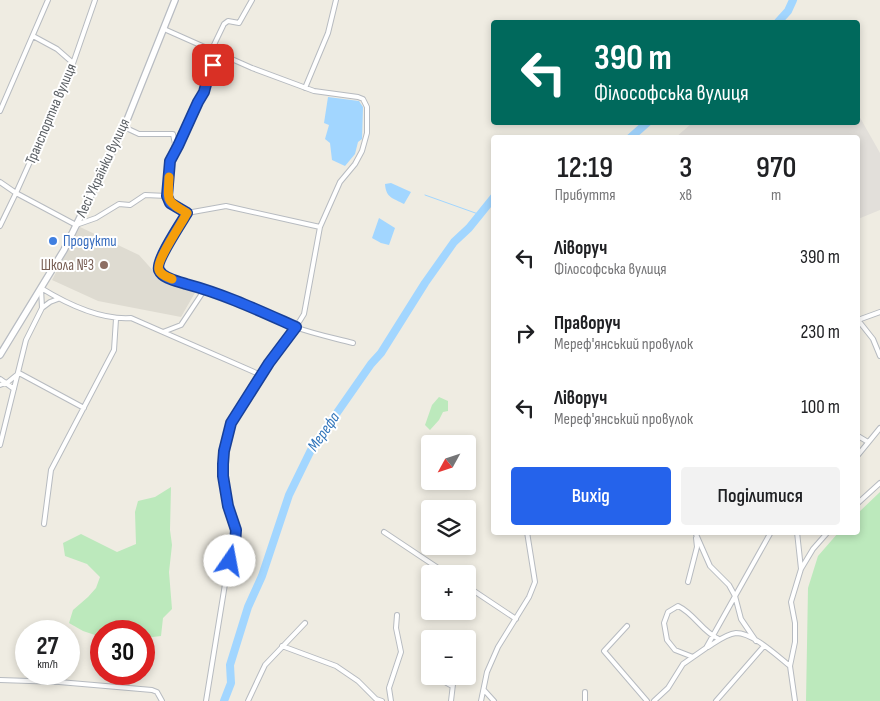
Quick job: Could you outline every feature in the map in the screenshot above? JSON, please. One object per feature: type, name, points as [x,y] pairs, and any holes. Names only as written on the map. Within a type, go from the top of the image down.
[{"type":"street","points":[[0,112],[48,0]]},
{"type":"street","name":"Транспортна вулиця","points":[[0,226],[74,63],[95,0]]},
{"type":"street","name":"Лесі Українки вулиця","points":[[0,353],[64,250],[124,126],[175,0]]},
{"type":"street","points":[[211,51],[224,24],[228,21],[239,23],[252,0]]},
{"type":"street","points":[[305,88],[328,34],[336,0]]},
{"type":"street","points":[[164,29],[218,54],[314,92],[358,96],[363,99],[367,107],[366,133],[362,151],[355,164],[340,182],[320,227],[304,314],[261,375],[231,423],[224,451],[223,476],[236,537],[226,578],[206,701]]},
{"type":"street","points":[[33,36],[57,49],[74,63]]},
{"type":"street","points":[[170,161],[204,92],[218,54]]},
{"type":"street","points":[[124,126],[139,134],[173,134],[175,144],[170,161],[167,196],[170,203],[187,213],[226,206],[320,227]]},
{"type":"street","points":[[0,182],[16,193],[76,225],[96,218],[119,204],[130,205],[145,195],[167,196]]},
{"type":"street","points":[[187,213],[158,264],[159,270],[164,276],[205,289],[296,327],[353,343]]},
{"type":"street","points":[[41,288],[58,299],[116,319],[131,318],[261,375]]},
{"type":"street","points":[[41,288],[42,308]]},
{"type":"street","points":[[163,332],[182,325],[205,289]]},
{"type":"street","points":[[0,446],[26,340],[42,308],[58,299]]},
{"type":"street","points":[[860,319],[880,312]]},
{"type":"street","points":[[44,524],[51,470],[114,350],[116,319]]},
{"type":"street","points":[[860,323],[873,340],[880,356]]},
{"type":"street","points":[[0,385],[19,374]]},
{"type":"street","points":[[19,374],[84,408]]},
{"type":"street","points":[[0,379],[14,389]]},
{"type":"street","points":[[860,452],[880,428]]},
{"type":"street","points":[[860,437],[868,442]]},
{"type":"street","points":[[860,501],[880,483]]},
{"type":"street","points":[[384,532],[434,565]]},
{"type":"street","points":[[481,701],[487,672],[498,647],[516,619],[535,582],[527,535]]},
{"type":"street","points":[[688,582],[697,547],[695,535]]},
{"type":"street","points":[[696,535],[710,566],[729,585],[735,596],[741,619],[756,641]]},
{"type":"street","points":[[706,648],[769,535]]},
{"type":"street","points":[[797,535],[801,569]]},
{"type":"street","points":[[795,701],[790,666],[795,642],[791,602],[801,569],[813,549],[825,535]]},
{"type":"street","points":[[476,592],[516,619]]},
{"type":"street","points":[[694,657],[675,650],[667,640],[664,623],[668,612],[678,606],[687,610],[713,637],[719,640]]},
{"type":"street","points":[[391,701],[389,688],[401,652],[396,628],[397,615]]},
{"type":"street","points":[[248,701],[265,665],[305,623]]},
{"type":"street","points":[[628,626],[604,651],[647,701]]},
{"type":"street","points":[[654,701],[668,688],[683,664],[719,640],[735,633],[746,635],[756,641],[790,666]]},
{"type":"street","points":[[282,646],[336,666],[358,681],[376,699],[382,701]]},
{"type":"street","points":[[716,701],[764,646]]},
{"type":"street","points":[[0,680],[60,682],[152,690],[158,692],[162,701]]},
{"type":"street","points":[[451,701],[452,686]]},
{"type":"street","points":[[484,690],[494,701]]},
{"type":"street","points":[[585,692],[585,701]]},
{"type":"shaded area","points":[[860,118],[880,153],[880,210],[860,218],[860,135],[678,135],[690,125],[860,125]]},
{"type":"shaded area","name":"Школа №3","points":[[80,227],[139,255],[156,274],[196,291],[181,317],[98,301],[52,280]]},
{"type":"green space","points":[[439,397],[448,401],[448,411],[443,412],[430,430],[425,425],[432,405]]},
{"type":"green space","points":[[171,487],[170,530],[172,545],[169,572],[172,609],[163,618],[161,636],[155,637],[155,620],[90,620],[90,633],[83,631],[80,629],[80,620],[70,620],[73,610],[96,588],[100,577],[87,564],[65,556],[63,543],[81,534],[117,552],[136,544],[135,512],[138,501],[155,497]]},
{"type":"green space","points":[[880,492],[880,701],[806,701],[808,588],[818,556],[836,535],[860,535],[860,511]]},
{"type":"water","points":[[328,97],[359,101],[363,107],[362,139],[358,142],[355,154],[345,166],[332,160],[330,143],[325,139],[329,125],[324,123]]},
{"type":"water","points":[[391,183],[411,192],[404,204],[391,197],[387,192],[385,184]]},
{"type":"water","points":[[379,218],[395,228],[389,245],[372,238]]},
{"type":"waterway","name":"Мерефа","points":[[780,20],[788,11],[793,0]]},
{"type":"waterway","name":"Мерефа","points":[[633,135],[645,125]]},
{"type":"waterway","points":[[425,195],[481,215]]},
{"type":"waterway","name":"Мерефа","points":[[224,701],[231,683],[230,665],[248,607],[262,576],[289,495],[311,450],[371,364],[381,353],[425,283],[454,242],[469,228],[491,201]]},
{"type":"slow traffic","points":[[169,177],[167,196],[170,203],[187,213],[158,264],[159,270],[164,276],[172,279]]},
{"type":"place","name":"Продукти","points":[[53,241]]},
{"type":"place","name":"Школа №3","points":[[104,265]]},
{"type":"route","points":[[213,65],[204,92],[170,161],[167,196],[170,203],[187,213],[162,255],[158,264],[159,270],[164,276],[175,281],[205,289],[296,327],[269,363],[231,423],[224,451],[223,464],[228,506],[236,530],[235,544],[230,561]]}]
